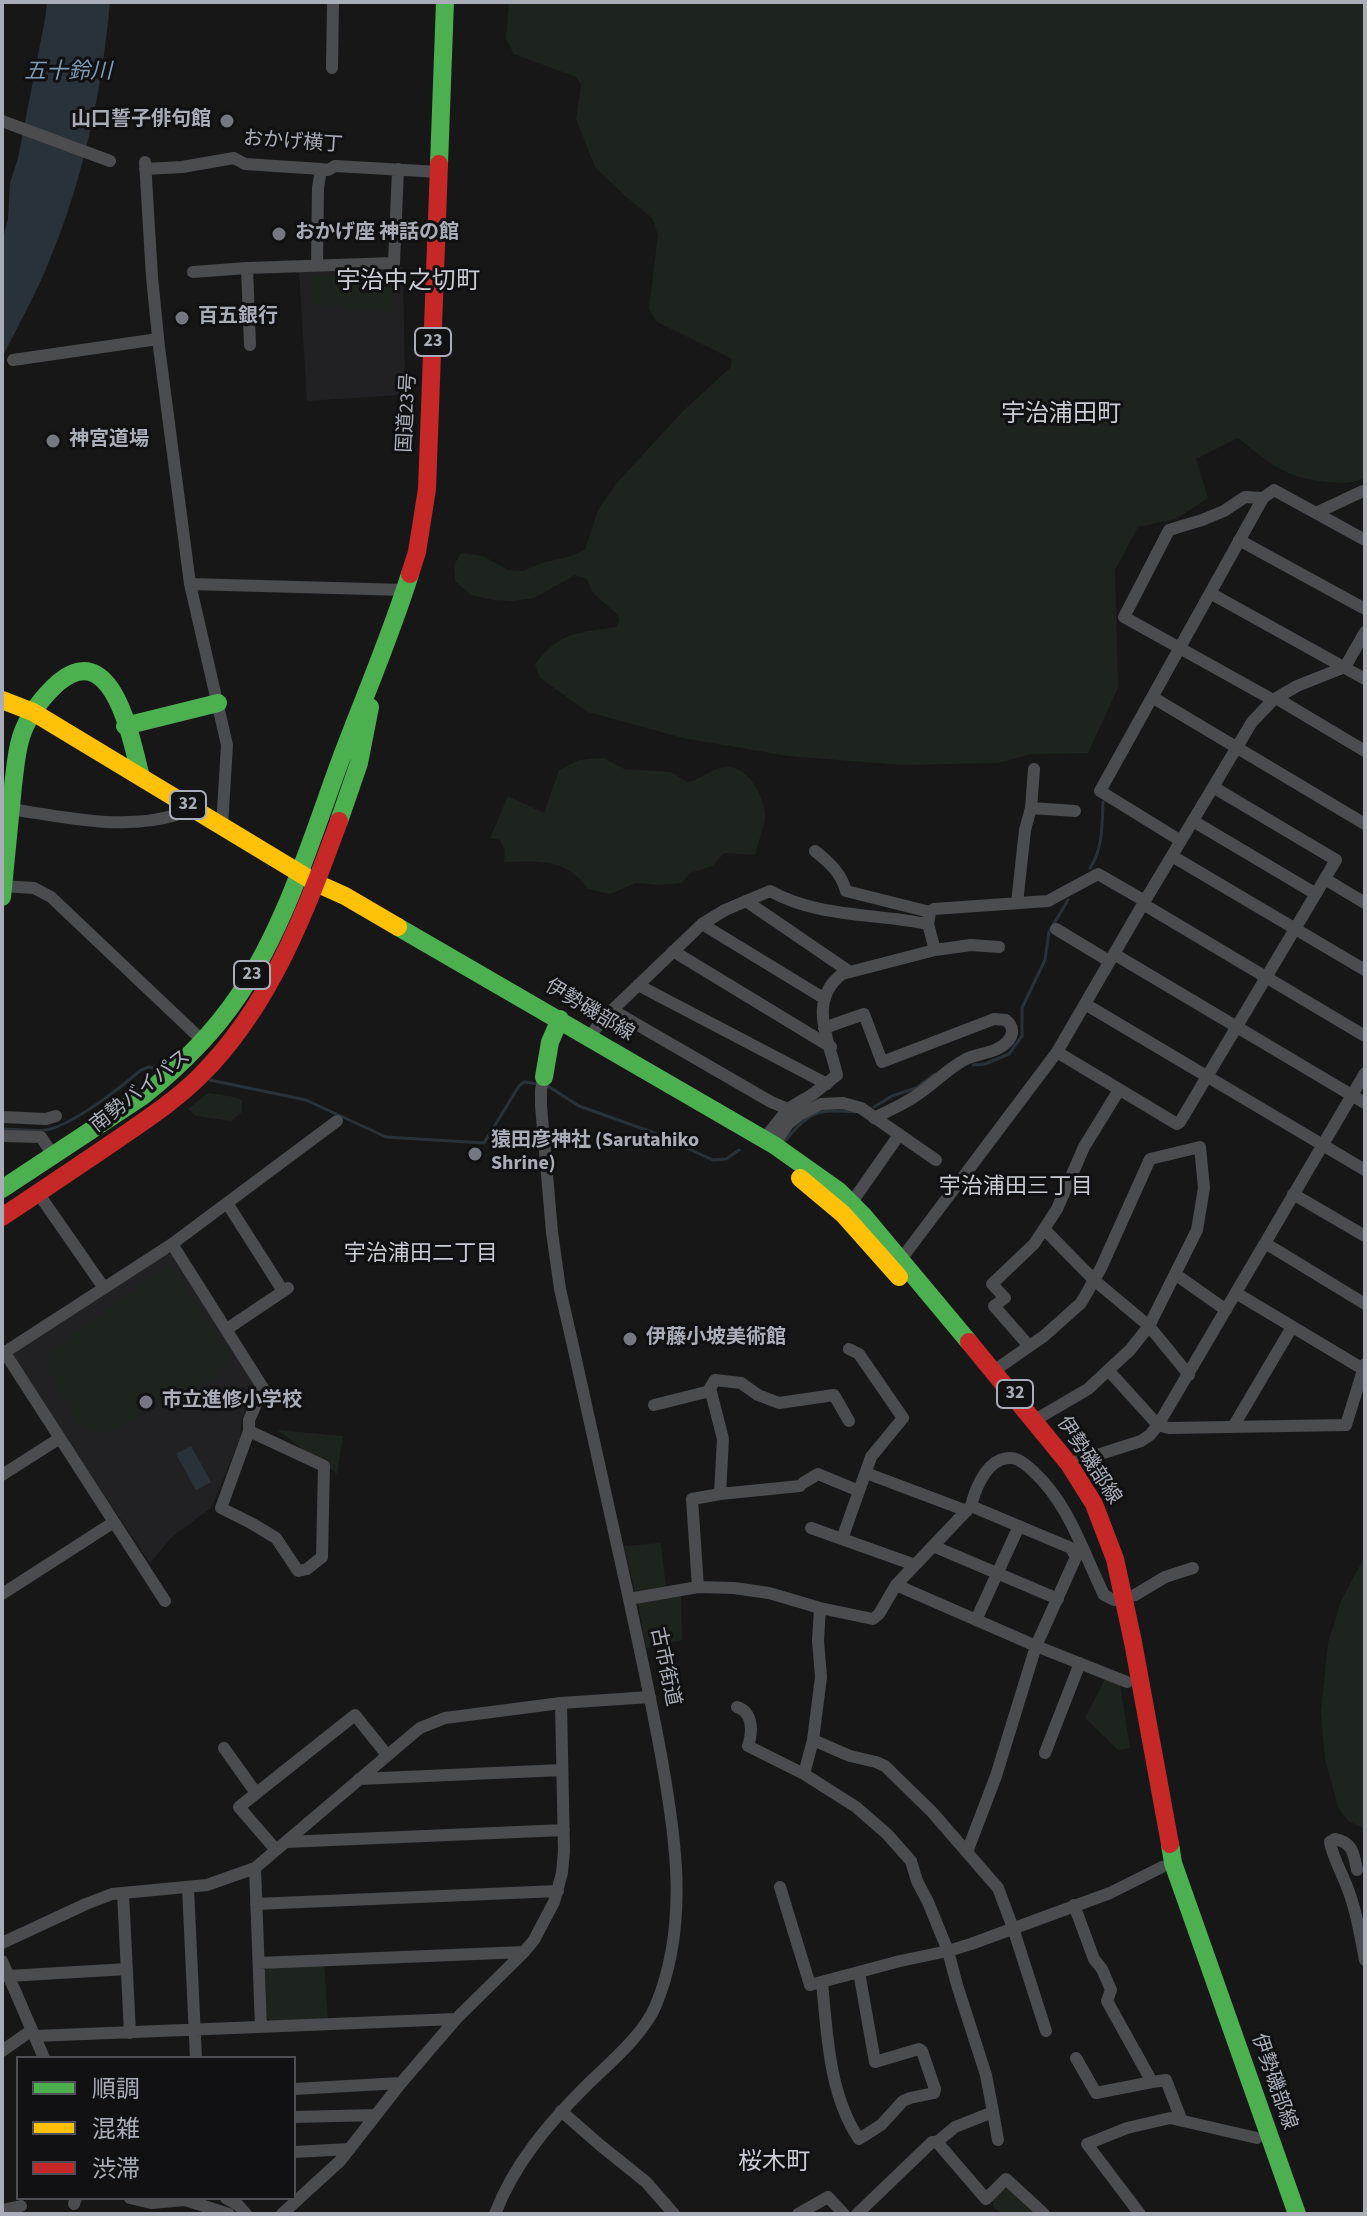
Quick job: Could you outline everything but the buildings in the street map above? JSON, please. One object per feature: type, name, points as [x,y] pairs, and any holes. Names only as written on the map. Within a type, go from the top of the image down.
[{"type":"main road","name":"国道23号","points":[[300,873],[417,552],[427,489],[445,2]]},
{"type":"main road","points":[[2,889],[21,737],[33,712],[66,676],[80,671],[88,672],[108,683],[141,777]]},
{"type":"main road","name":"国道23号","points":[[316,883],[357,774],[368,727],[373,674]]},
{"type":"main road","name":"伊勢磯部線","points":[[2,684],[33,712]]},
{"type":"main road","name":"伊勢磯部線","points":[[2,700],[33,712],[316,883],[345,896],[804,1181],[897,1264],[995,1370],[1069,1464],[1094,1504],[1105,1529],[1115,1559],[1127,1682],[1162,1867],[1284,2214]]},
{"type":"main road","points":[[125,726],[218,703]]},
{"type":"main road","name":"南勢バイパス","points":[[2,1189],[162,1081],[182,1063],[248,981],[264,954],[300,873]]},
{"type":"main road","name":"南勢バイパス","points":[[2,1217],[156,1113],[207,1069],[248,1019],[267,990],[316,883]]},
{"type":"main road","points":[[544,1077],[550,1042],[557,1025]]},
{"type":"main road","name":"伊勢磯部線","points":[[557,1025],[589,1037],[769,1142],[852,1202],[1061,1472],[1083,1506],[1119,1599],[1173,1863],[1297,2214]]},
{"type":"street","points":[[332,68],[333,2]]},
{"type":"street","points":[[3,122],[110,161]]},
{"type":"street","name":"おかげ横丁","points":[[158,339],[145,166],[182,167],[234,158],[245,164],[328,170],[335,166],[439,172]]},
{"type":"street","points":[[317,266],[321,169]]},
{"type":"street","points":[[193,272],[394,263],[398,169]]},
{"type":"street","points":[[247,268],[250,345]]},
{"type":"street","points":[[13,360],[158,339],[190,584],[224,727],[227,759],[222,826]]},
{"type":"street","points":[[1181,841],[1100,791],[1263,498],[1274,490],[1365,540]]},
{"type":"street","points":[[1316,513],[1365,492]]},
{"type":"street","points":[[1263,498],[1245,497],[1224,511],[1169,530],[1124,617],[1365,751]]},
{"type":"street","points":[[1239,540],[1365,609]]},
{"type":"street","points":[[190,584],[405,590]]},
{"type":"street","points":[[1210,593],[1365,679]]},
{"type":"street","points":[[897,1264],[1057,1052],[1252,722],[1274,699],[1297,686],[1345,667],[1365,632]]},
{"type":"street","points":[[1152,697],[1365,824]]},
{"type":"street","points":[[1017,903],[1034,769]]},
{"type":"street","points":[[1057,1052],[1177,1124],[1325,879],[1336,860],[1213,787]]},
{"type":"street","points":[[10,809],[67,818],[140,822],[176,815],[184,803]]},
{"type":"street","points":[[1031,808],[1075,811]]},
{"type":"street","points":[[1193,821],[1316,894]]},
{"type":"street","points":[[815,851],[834,867],[846,891],[929,918]]},
{"type":"street","points":[[1172,856],[1365,970]]},
{"type":"street","points":[[935,950],[929,918],[936,908],[1048,901],[1098,874],[1365,1036]]},
{"type":"street","points":[[1325,879],[1365,903]]},
{"type":"street","points":[[2,889],[34,888],[51,897],[220,1055]]},
{"type":"street","points":[[589,1037],[612,1010],[702,924],[770,891],[809,908],[833,913],[901,919],[929,918]]},
{"type":"street","points":[[746,901],[850,972]]},
{"type":"street","points":[[702,924],[825,999]]},
{"type":"street","points":[[1056,929],[1236,1026],[1365,1103]]},
{"type":"street","points":[[769,1142],[774,1124],[788,1109],[837,1075],[821,1016],[825,999],[835,980],[842,974],[935,950],[971,945],[999,947]]},
{"type":"street","points":[[673,951],[831,1047]]},
{"type":"street","points":[[638,985],[827,1084]]},
{"type":"street","points":[[1085,1004],[1365,1170]]},
{"type":"street","points":[[612,1010],[788,1109]]},
{"type":"street","points":[[824,1028],[864,1014],[882,1062],[994,1019],[1006,1020],[1010,1024],[1011,1036],[998,1049],[965,1060],[913,1098],[874,1118]]},
{"type":"street","points":[[1069,1464],[1141,1441],[1158,1425],[1365,1073]]},
{"type":"street","name":"古市街道","points":[[495,2214],[524,2158],[561,2111],[621,2052],[654,2010],[666,1974],[677,1905],[678,1881],[671,1812],[650,1697],[560,1289],[541,1106],[544,1077]]},
{"type":"street","points":[[1029,1346],[994,1306],[1005,1298],[992,1284],[1034,1244],[1044,1229],[1057,1209],[1084,1147],[1119,1090]]},
{"type":"street","points":[[769,1142],[799,1115],[821,1104],[843,1103],[861,1108],[936,1160]]},
{"type":"street","points":[[2,1117],[46,1119],[56,1116]]},
{"type":"street","points":[[165,1601],[3,1354],[172,1244],[337,1121]]},
{"type":"street","points":[[852,1202],[899,1135]]},
{"type":"street","points":[[2,1136],[41,1137],[53,1155]]},
{"type":"street","points":[[995,1370],[1044,1336],[1081,1303],[1150,1159],[1200,1147],[1204,1188],[1197,1230],[1149,1326],[1130,1350],[1088,1389],[1035,1420]]},
{"type":"street","points":[[38,1193],[104,1288]]},
{"type":"street","points":[[1293,1194],[1365,1236]]},
{"type":"street","points":[[227,1203],[286,1289],[227,1329]]},
{"type":"street","points":[[1044,1229],[1094,1280],[1149,1326],[1189,1375]]},
{"type":"street","points":[[1265,1243],[1365,1304]]},
{"type":"street","points":[[172,1244],[263,1388],[249,1420],[249,1431],[221,1508],[276,1538],[298,1571],[307,1569],[322,1557],[324,1466],[249,1431]]},
{"type":"street","points":[[1175,1274],[1226,1310]]},
{"type":"street","points":[[1108,1370],[1158,1425],[1169,1428],[1346,1425],[1364,1366],[1236,1293]]},
{"type":"street","points":[[1233,1427],[1292,1327]]},
{"type":"street","points":[[842,1539],[871,1457],[903,1418],[859,1354],[849,1349]]},
{"type":"street","points":[[720,1494],[723,1439],[710,1391],[715,1380],[741,1383],[758,1395],[779,1403],[834,1395],[849,1421]]},
{"type":"street","points":[[654,1405],[710,1391]]},
{"type":"street","points":[[2,1475],[60,1438]]},
{"type":"street","points":[[629,1599],[698,1587],[734,1588],[769,1593],[873,1619],[896,1585],[969,1508],[991,1466],[1009,1458],[1022,1462],[1047,1484],[1079,1537],[1104,1595],[1119,1599],[1135,1595],[1165,1577],[1193,1568]]},
{"type":"street","points":[[866,1473],[1019,1526],[1071,1548],[1076,1557],[1036,1646],[996,1776],[967,1852]]},
{"type":"street","points":[[698,1587],[692,1499],[802,1484],[818,1474],[859,1491]]},
{"type":"street","points":[[2,1594],[114,1522]]},
{"type":"street","points":[[976,1620],[1019,1526]]},
{"type":"street","points":[[811,1528],[915,1565]]},
{"type":"street","points":[[933,1546],[1058,1599]]},
{"type":"street","points":[[896,1585],[1127,1682]]},
{"type":"street","points":[[804,1774],[813,1740],[821,1677],[818,1650],[820,1608]]},
{"type":"street","points":[[1045,1753],[1080,1663]]},
{"type":"street","points":[[2,1943],[112,1894],[207,1885],[255,1868],[420,1728],[445,1718],[561,1703],[650,1697]]},
{"type":"street","points":[[282,2214],[313,2188],[350,2149],[456,2019],[524,1952],[544,1922],[558,1891],[562,1873],[561,1703]]},
{"type":"street","points":[[737,1707],[748,1715],[752,1734],[748,1746],[804,1774],[856,1807],[887,1834],[911,1861],[948,1951],[978,2047],[998,2140]]},
{"type":"street","points":[[387,1755],[355,1715],[239,1807],[281,1846],[564,1830]]},
{"type":"street","points":[[813,1740],[850,1756],[885,1766],[932,1812],[998,1888],[1046,2031]]},
{"type":"street","points":[[224,1748],[256,1793]]},
{"type":"street","points":[[359,1779],[562,1770]]},
{"type":"street","points":[[1357,1870],[1352,1847],[1343,1840],[1330,1842],[1357,1915],[1365,1960]]},
{"type":"street","points":[[780,1887],[810,1985],[948,1951],[1110,1893],[1162,1867]]},
{"type":"street","points":[[255,1868],[261,2027]]},
{"type":"street","points":[[188,1888],[196,2056]]},
{"type":"street","points":[[256,1904],[558,1891]]},
{"type":"street","points":[[123,1893],[130,2033]]},
{"type":"street","points":[[1074,1905],[1094,1959],[1111,1990],[1107,2001],[1152,2082]]},
{"type":"street","points":[[259,1963],[524,1952]]},
{"type":"street","points":[[2,1961],[43,2056]]},
{"type":"street","points":[[9,1976],[127,1969]]},
{"type":"street","points":[[822,1982],[828,2046],[836,2082],[844,2111],[859,2139],[881,2125],[903,2101],[934,2093],[935,2089],[919,2049],[875,2062],[859,1972]]},
{"type":"street","points":[[2,2051],[33,2033],[130,2033],[456,2019]]},
{"type":"street","points":[[1076,2058],[1096,2093],[1166,2080],[1181,2119]]},
{"type":"street","points":[[296,2089],[401,2083]]},
{"type":"street","points":[[561,2111],[646,2182],[674,2214]]},
{"type":"street","points":[[857,2214],[932,2142],[937,2142],[955,2127],[993,2112]]},
{"type":"street","points":[[296,2117],[376,2115]]},
{"type":"street","points":[[1140,2214],[1087,2144],[1127,2128],[1170,2118],[1257,2138]]},
{"type":"street","points":[[937,2142],[986,2199],[1006,2179],[1044,2214]]},
{"type":"street","points":[[296,2152],[350,2149]]},
{"type":"street","points":[[798,2214],[828,2197],[844,2214]]},
{"type":"street","points":[[138,2200],[151,2203],[185,2200],[229,2214]]},
{"type":"street","points":[[229,2200],[246,2214]]},
{"type":"street","points":[[2,2210],[21,2206]]},
{"type":"shaded area","points":[[509,2],[1365,2],[1365,478],[1342,483],[1300,477],[1269,462],[1238,438],[1196,459],[1208,498],[1176,519],[1138,527],[1115,570],[1118,688],[1088,753],[1031,754],[999,763],[902,765],[788,756],[683,738],[588,712],[540,678],[535,664],[562,639],[616,627],[618,615],[593,593],[587,579],[575,575],[534,598],[494,600],[471,595],[455,581],[454,565],[461,553],[483,556],[508,570],[523,571],[585,550],[598,510],[616,484],[683,411],[731,367],[732,359],[657,322],[649,309],[658,235],[652,218],[595,167],[576,119],[581,85],[576,77],[514,54],[506,39]]},
{"type":"shaded area","points":[[403,267],[405,386],[400,395],[307,401],[299,271]]},
{"type":"shaded area","points":[[393,275],[394,311],[348,311],[348,305],[312,305],[312,276]]},
{"type":"shaded area","points":[[603,758],[624,769],[671,772],[687,782],[722,768],[736,768],[743,772],[755,785],[765,810],[755,855],[724,853],[713,866],[690,873],[682,883],[636,883],[610,894],[588,889],[580,879],[561,867],[540,862],[504,862],[505,850],[500,840],[490,838],[508,796],[544,813],[559,770],[579,760]]},
{"type":"shaded area","points":[[208,1093],[242,1100],[242,1112],[231,1121],[196,1116],[188,1109]]},
{"type":"shaded area","name":"市立進修小学校","points":[[166,1253],[174,1255],[257,1385],[212,1507],[171,1538],[150,1563],[14,1361],[14,1352]]},
{"type":"shaded area","points":[[169,1265],[230,1352],[222,1373],[105,1434],[78,1425],[48,1370],[50,1351]]},
{"type":"shaded area","points":[[277,1430],[343,1436],[337,1474]]},
{"type":"shaded area","points":[[661,1543],[666,1589],[639,1594],[635,1592],[624,1546]]},
{"type":"shaded area","points":[[1365,1556],[1365,1829],[1348,1821],[1338,1807],[1325,1759],[1321,1712],[1328,1643],[1341,1601]]},
{"type":"shaded area","points":[[681,1596],[682,1640],[646,1648],[638,1603]]},
{"type":"shaded area","points":[[1105,1679],[1120,1684],[1130,1748],[1118,1750],[1085,1718]]},
{"type":"shaded area","points":[[324,1964],[328,2019],[272,2022],[267,2017],[265,1971],[269,1968]]},
{"type":"shaded area","points":[[1003,2187],[1010,2187],[1034,2210],[1031,2214],[1002,2214],[993,2207],[993,2199]]},
{"type":"water","name":"五十鈴川","points":[[47,2],[110,2],[96,102],[71,201],[43,276],[2,358],[2,242],[8,219],[10,183],[18,158]]},
{"type":"water","points":[[191,1446],[211,1482],[196,1490],[176,1454]]},
{"type":"waterway","points":[[1090,868],[1100,845],[1103,802]]},
{"type":"waterway","points":[[973,1065],[985,1064],[1009,1054],[1022,1036],[1022,1008],[1045,960],[1049,932],[1068,900]]},
{"type":"waterway","points":[[2,1129],[41,1131],[57,1127],[96,1105],[141,1070],[149,1067],[159,1069]]},
{"type":"waterway","points":[[874,1107],[892,1096],[916,1088],[935,1074]]},
{"type":"waterway","points":[[210,1080],[306,1100],[386,1137],[484,1143],[519,1086],[524,1082],[539,1084]]},
{"type":"waterway","points":[[546,1085],[579,1106],[652,1132],[713,1160],[726,1159],[739,1150]]},
{"type":"waterway","points":[[785,1141],[801,1123],[815,1114],[855,1112]]},
{"type":"traffic: fast","points":[[439,164],[445,2]]},
{"type":"traffic: fast","points":[[2,1189],[143,1096],[195,1049],[239,995],[285,909],[410,574]]},
{"type":"traffic: fast","points":[[2,897],[19,743],[31,714],[59,682],[78,672],[94,673],[107,684],[126,721],[141,777]]},
{"type":"traffic: fast","points":[[125,726],[218,703]]},
{"type":"traffic: fast","points":[[339,821],[359,763],[370,707]]},
{"type":"traffic: fast","points":[[398,927],[774,1145],[839,1191],[863,1215],[969,1342]]},
{"type":"traffic: fast","points":[[544,1077],[550,1042],[560,1019]]},
{"type":"traffic: fast","points":[[1170,1844],[1173,1863],[1297,2214]]},
{"type":"traffic: slow","points":[[2,700],[33,712],[316,883],[398,927]]},
{"type":"traffic: slow","points":[[800,1178],[843,1214],[899,1277]]},
{"type":"traffic: jam","points":[[410,574],[417,552],[427,489],[439,164]]},
{"type":"traffic: jam","points":[[2,1217],[161,1109],[191,1085],[225,1049],[247,1020],[283,956],[339,821]]},
{"type":"traffic: jam","points":[[969,1342],[1069,1464],[1094,1504],[1115,1559],[1170,1844]]},
{"type":"place","name":"山口誓子俳句館","points":[[227,121]]},
{"type":"place","name":"おかげ座 神話の館","points":[[279,234]]},
{"type":"place","name":"百五銀行","points":[[182,318]]},
{"type":"place","name":"神宮道場","points":[[53,441]]},
{"type":"place","name":"猿田彦神社 (Sarutahiko Shrine)","points":[[475,1154]]},
{"type":"place","name":"伊藤小坡美術館","points":[[630,1339]]},
{"type":"place","name":"市立進修小学校","points":[[146,1402]]},
{"type":"district","name":"宇治中之切町","points":[[408,283]]},
{"type":"district","name":"宇治浦田町","points":[[1061,416]]},
{"type":"district","name":"宇治浦田三丁目","points":[[1016,1188]]},
{"type":"district","name":"宇治浦田二丁目","points":[[421,1255]]},
{"type":"district","name":"桜木町","points":[[774,2164]]}]
